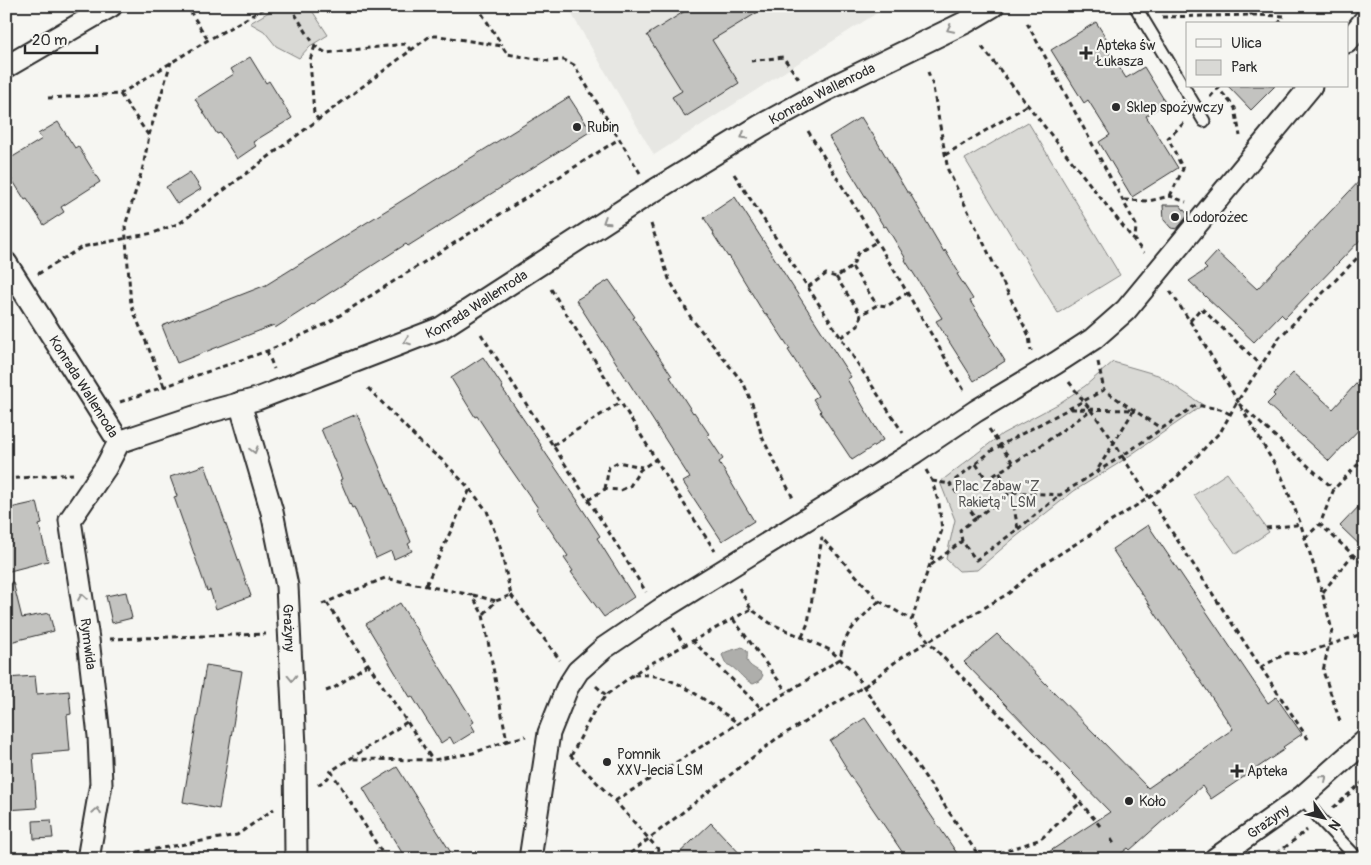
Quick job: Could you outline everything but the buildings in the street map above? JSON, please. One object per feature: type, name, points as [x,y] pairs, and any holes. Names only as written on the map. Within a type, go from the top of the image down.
[{"type":"street","points":[[6,67],[111,6]]},
{"type":"street","name":"Konrada Wallenroda","points":[[6,263],[118,442],[212,411],[258,399],[440,328],[642,198],[760,126],[824,90],[967,22],[993,6]]},
{"type":"street","points":[[1348,41],[1365,20]]},
{"type":"street","points":[[530,859],[549,733],[567,688],[578,671],[604,648],[658,612],[915,452],[976,411],[1056,364],[1093,339],[1126,310],[1309,88]]},
{"type":"street","name":"Grażyny","points":[[240,403],[272,512],[288,586],[295,747],[296,859]]},
{"type":"street","name":"Rymwida","points":[[88,859],[101,784],[99,736],[88,639],[70,520],[106,467],[118,442]]},
{"type":"street","name":"Grażyny","points":[[1214,859],[1302,797],[1365,741]]},
{"type":"lane","points":[[1135,6],[1204,121]]},
{"type":"lane","points":[[1302,797],[1358,859]]},
{"type":"path","points":[[48,98],[120,94],[208,40],[269,6]]},
{"type":"path","points":[[290,6],[315,46],[326,53],[405,44],[411,50]]},
{"type":"path","points":[[477,6],[507,54],[548,62],[564,60],[574,65],[642,176]]},
{"type":"path","points":[[1244,6],[1252,15]]},
{"type":"path","points":[[190,11],[208,40]]},
{"type":"path","points":[[1142,17],[1285,16],[1280,22]]},
{"type":"path","points":[[1027,23],[1136,225],[1135,242]]},
{"type":"path","points":[[35,276],[82,247],[154,233],[180,223],[430,36],[502,46]]},
{"type":"path","points":[[315,46],[310,60],[314,114],[318,120]]},
{"type":"path","points":[[982,47],[1158,272],[1190,321],[1282,477],[1300,522],[1332,630],[1323,671],[1341,724]]},
{"type":"path","points":[[751,61],[783,57],[800,80]]},
{"type":"path","points":[[164,386],[131,305],[125,226],[144,167],[149,136],[171,62]]},
{"type":"path","points":[[928,72],[932,82],[948,170],[1030,336],[1033,377]]},
{"type":"path","points":[[1218,88],[1234,108],[1246,166]]},
{"type":"path","points":[[120,94],[149,136]]},
{"type":"path","points":[[945,155],[1028,105]]},
{"type":"path","points":[[1170,196],[1183,169],[1168,138],[1197,110]]},
{"type":"path","points":[[808,132],[907,293],[976,411]]},
{"type":"path","points":[[114,405],[267,351],[326,324],[619,139]]},
{"type":"path","points":[[734,174],[841,337],[932,481],[939,504],[942,530],[912,620]]},
{"type":"path","points":[[1123,200],[1149,201],[1170,196],[1208,211]]},
{"type":"path","points":[[652,224],[669,279],[691,318],[744,384],[755,411],[762,437],[804,520],[879,601],[912,620],[927,641],[1006,720],[1081,802],[1100,826]]},
{"type":"path","points":[[836,277],[852,267],[858,253],[876,242]]},
{"type":"path","points":[[622,859],[776,739],[865,686],[899,659],[927,641],[1009,593],[1039,566],[1150,497],[1177,477],[1221,432],[1237,402],[1279,338],[1365,250]]},
{"type":"path","points":[[852,267],[877,305]]},
{"type":"path","points":[[808,286],[826,274],[836,277],[861,315]]},
{"type":"path","points":[[550,289],[751,609],[770,623],[830,650],[853,671],[982,859],[1041,839],[1081,802]]},
{"type":"path","points":[[841,337],[858,326],[861,315],[877,305],[887,306],[907,293]]},
{"type":"path","points":[[1190,321],[1201,308],[1261,365]]},
{"type":"path","points":[[6,332],[8,352],[6,353]]},
{"type":"path","points":[[481,334],[658,612]]},
{"type":"path","points":[[267,351],[276,375]]},
{"type":"path","points":[[1056,364],[1114,442],[1310,742]]},
{"type":"path","points":[[368,388],[421,443],[442,460],[470,489],[487,511],[500,546],[511,594],[544,640],[574,677]]},
{"type":"path","points":[[950,484],[1001,445],[1104,390],[1162,429]]},
{"type":"path","points":[[553,445],[621,402]]},
{"type":"path","points":[[1237,402],[1334,489]]},
{"type":"path","points":[[1060,495],[1010,492],[960,530],[962,540],[976,560],[1060,495],[1094,475],[1196,405],[1220,409],[1230,414]]},
{"type":"path","points":[[1069,409],[1134,410]]},
{"type":"path","points":[[976,464],[987,480],[1091,410]]},
{"type":"path","points":[[1094,475],[1134,410]]},
{"type":"path","points":[[1001,445],[1012,463]]},
{"type":"path","points":[[1305,538],[1320,524],[1334,489],[1365,457]]},
{"type":"path","points":[[588,500],[605,489],[621,490],[630,486],[643,468],[656,459]]},
{"type":"path","points":[[605,489],[609,467],[618,462],[643,468]]},
{"type":"path","points":[[999,472],[1010,492],[1018,529]]},
{"type":"path","points":[[6,479],[75,474]]},
{"type":"path","points":[[932,481],[950,484],[976,518]]},
{"type":"path","points":[[426,586],[470,489]]},
{"type":"path","points":[[1266,528],[1296,525],[1300,522]]},
{"type":"path","points":[[1320,524],[1365,566]]},
{"type":"path","points":[[802,637],[808,623],[822,538]]},
{"type":"path","points":[[930,566],[962,540]]},
{"type":"path","points":[[1322,592],[1353,554]]},
{"type":"path","points":[[322,604],[385,578],[496,601]]},
{"type":"path","points":[[483,615],[496,601],[511,594]]},
{"type":"path","points":[[472,595],[483,615],[507,741]]},
{"type":"path","points":[[615,801],[840,659],[844,642],[849,632],[879,601]]},
{"type":"path","points":[[327,602],[433,760]]},
{"type":"path","points":[[572,756],[593,713],[606,695],[633,675],[692,640],[751,609]]},
{"type":"path","points":[[733,619],[787,692]]},
{"type":"path","points":[[1261,667],[1287,653],[1302,654],[1365,633]]},
{"type":"path","points":[[110,639],[268,634]]},
{"type":"path","points":[[692,640],[762,708]]},
{"type":"path","points":[[326,691],[334,688],[368,664]]},
{"type":"path","points":[[633,675],[646,674],[676,682],[738,724]]},
{"type":"path","points":[[316,787],[328,778],[331,771],[407,722]]},
{"type":"path","points":[[351,759],[433,760],[473,753],[507,741],[535,734],[549,733],[615,801],[667,859]]},
{"type":"path","points":[[331,771],[386,859]]},
{"type":"path","points":[[101,859],[237,835],[278,805]]},
{"type":"path","points":[[1111,839],[1114,844]]},
{"type":"shaded area","points":[[567,6],[888,6],[654,155]]},
{"type":"shaded area","points":[[742,647],[747,651],[748,663],[763,675],[760,681],[753,684],[726,664],[722,655]]},
{"type":"green space","points":[[279,6],[309,6],[328,35],[310,46],[299,58],[276,46],[264,31],[250,23]]},
{"type":"green space","points":[[1028,122],[1120,275],[1058,313],[965,159]]},
{"type":"green space","name":"Plac Zabaw \"Z Rakietą\" LSM","points":[[1113,362],[1158,375],[1203,405],[1116,465],[1074,491],[977,570],[959,571],[946,559],[955,520],[940,482],[1002,434],[1058,404],[1085,386]]},
{"type":"green space","points":[[1227,473],[1269,532],[1236,554],[1194,495]]},
{"type":"place","name":"Apteka św Łukasza","points":[[1086,53]]},
{"type":"place","name":"Sklep spożywczy","points":[[1116,107]]},
{"type":"place","name":"Rubin","points":[[577,127]]},
{"type":"place","name":"Lodorożec","points":[[1175,217]]},
{"type":"place","name":"Pomnik XXV-lecia LSM","points":[[607,762]]},
{"type":"place","name":"Apteka","points":[[1237,771]]},
{"type":"place","name":"Koło","points":[[1129,801]]}]
